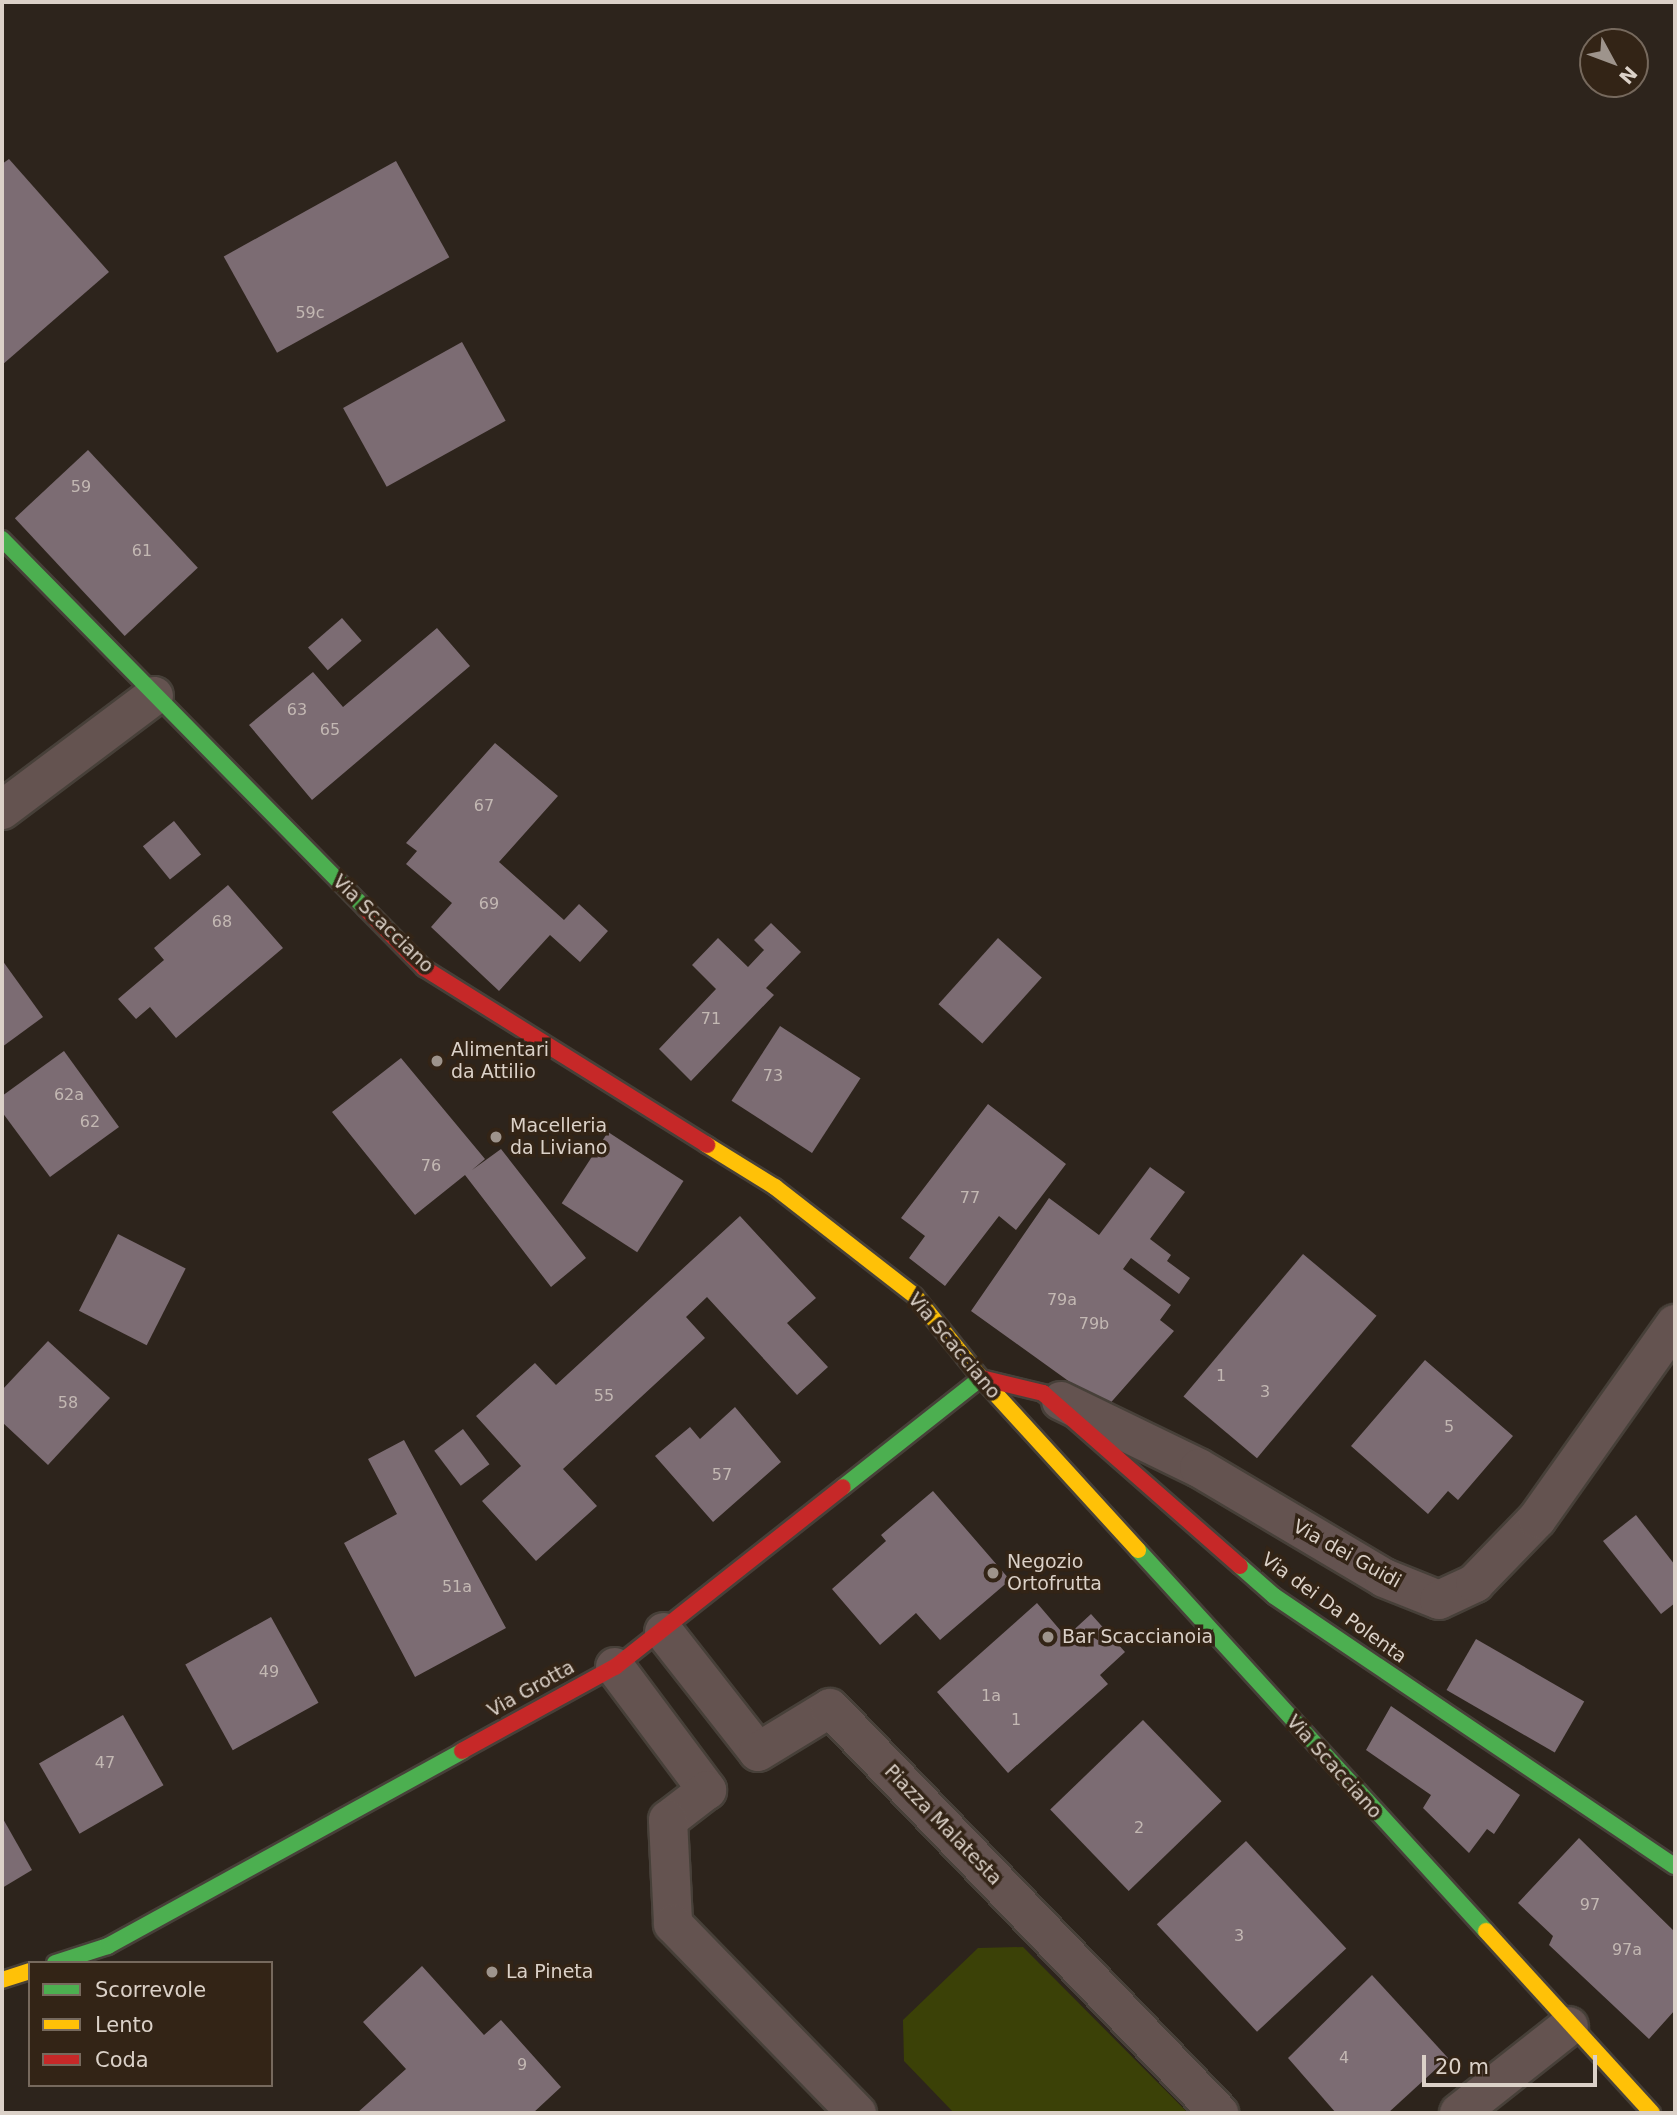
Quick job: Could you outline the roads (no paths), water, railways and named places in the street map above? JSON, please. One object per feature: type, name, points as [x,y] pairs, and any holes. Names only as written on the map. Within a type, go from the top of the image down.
[{"type":"street","name":"Via Scacciano","points":[[2,539],[424,968],[775,1187],[915,1296],[981,1378],[1652,2113]]},
{"type":"street","points":[[2,810],[154,696]]},
{"type":"street","name":"Via dei Guidi","points":[[1043,1393],[1199,1468],[1384,1578],[1439,1600],[1475,1583],[1537,1519],[1675,1324]]},
{"type":"street","name":"Via dei Da Polenta","points":[[981,1378],[1043,1393],[1274,1596],[1675,1866]]},
{"type":"street","name":"Via Grotta","points":[[61,1961],[108,1946],[615,1667],[664,1632],[981,1378]]},
{"type":"street","name":"Piazza Malatesta","points":[[664,1632],[758,1752],[830,1708],[1219,2113]]},
{"type":"street","points":[[615,1667],[707,1790],[668,1820],[673,1924],[857,2113]]},
{"type":"street","points":[[2,1980],[28,1972]]},
{"type":"street","points":[[1459,2113],[1569,2025]]},
{"type":"place","name":"Alimentari da Attilio","points":[[437,1061]]},
{"type":"place","name":"Macelleria da Liviano","points":[[496,1137]]},
{"type":"place","name":"Negozio Ortofrutta","points":[[993,1573]]},
{"type":"place","name":"Bar Scaccianoia","points":[[1048,1637]]},
{"type":"place","name":"La Pineta","points":[[492,1972]]}]
